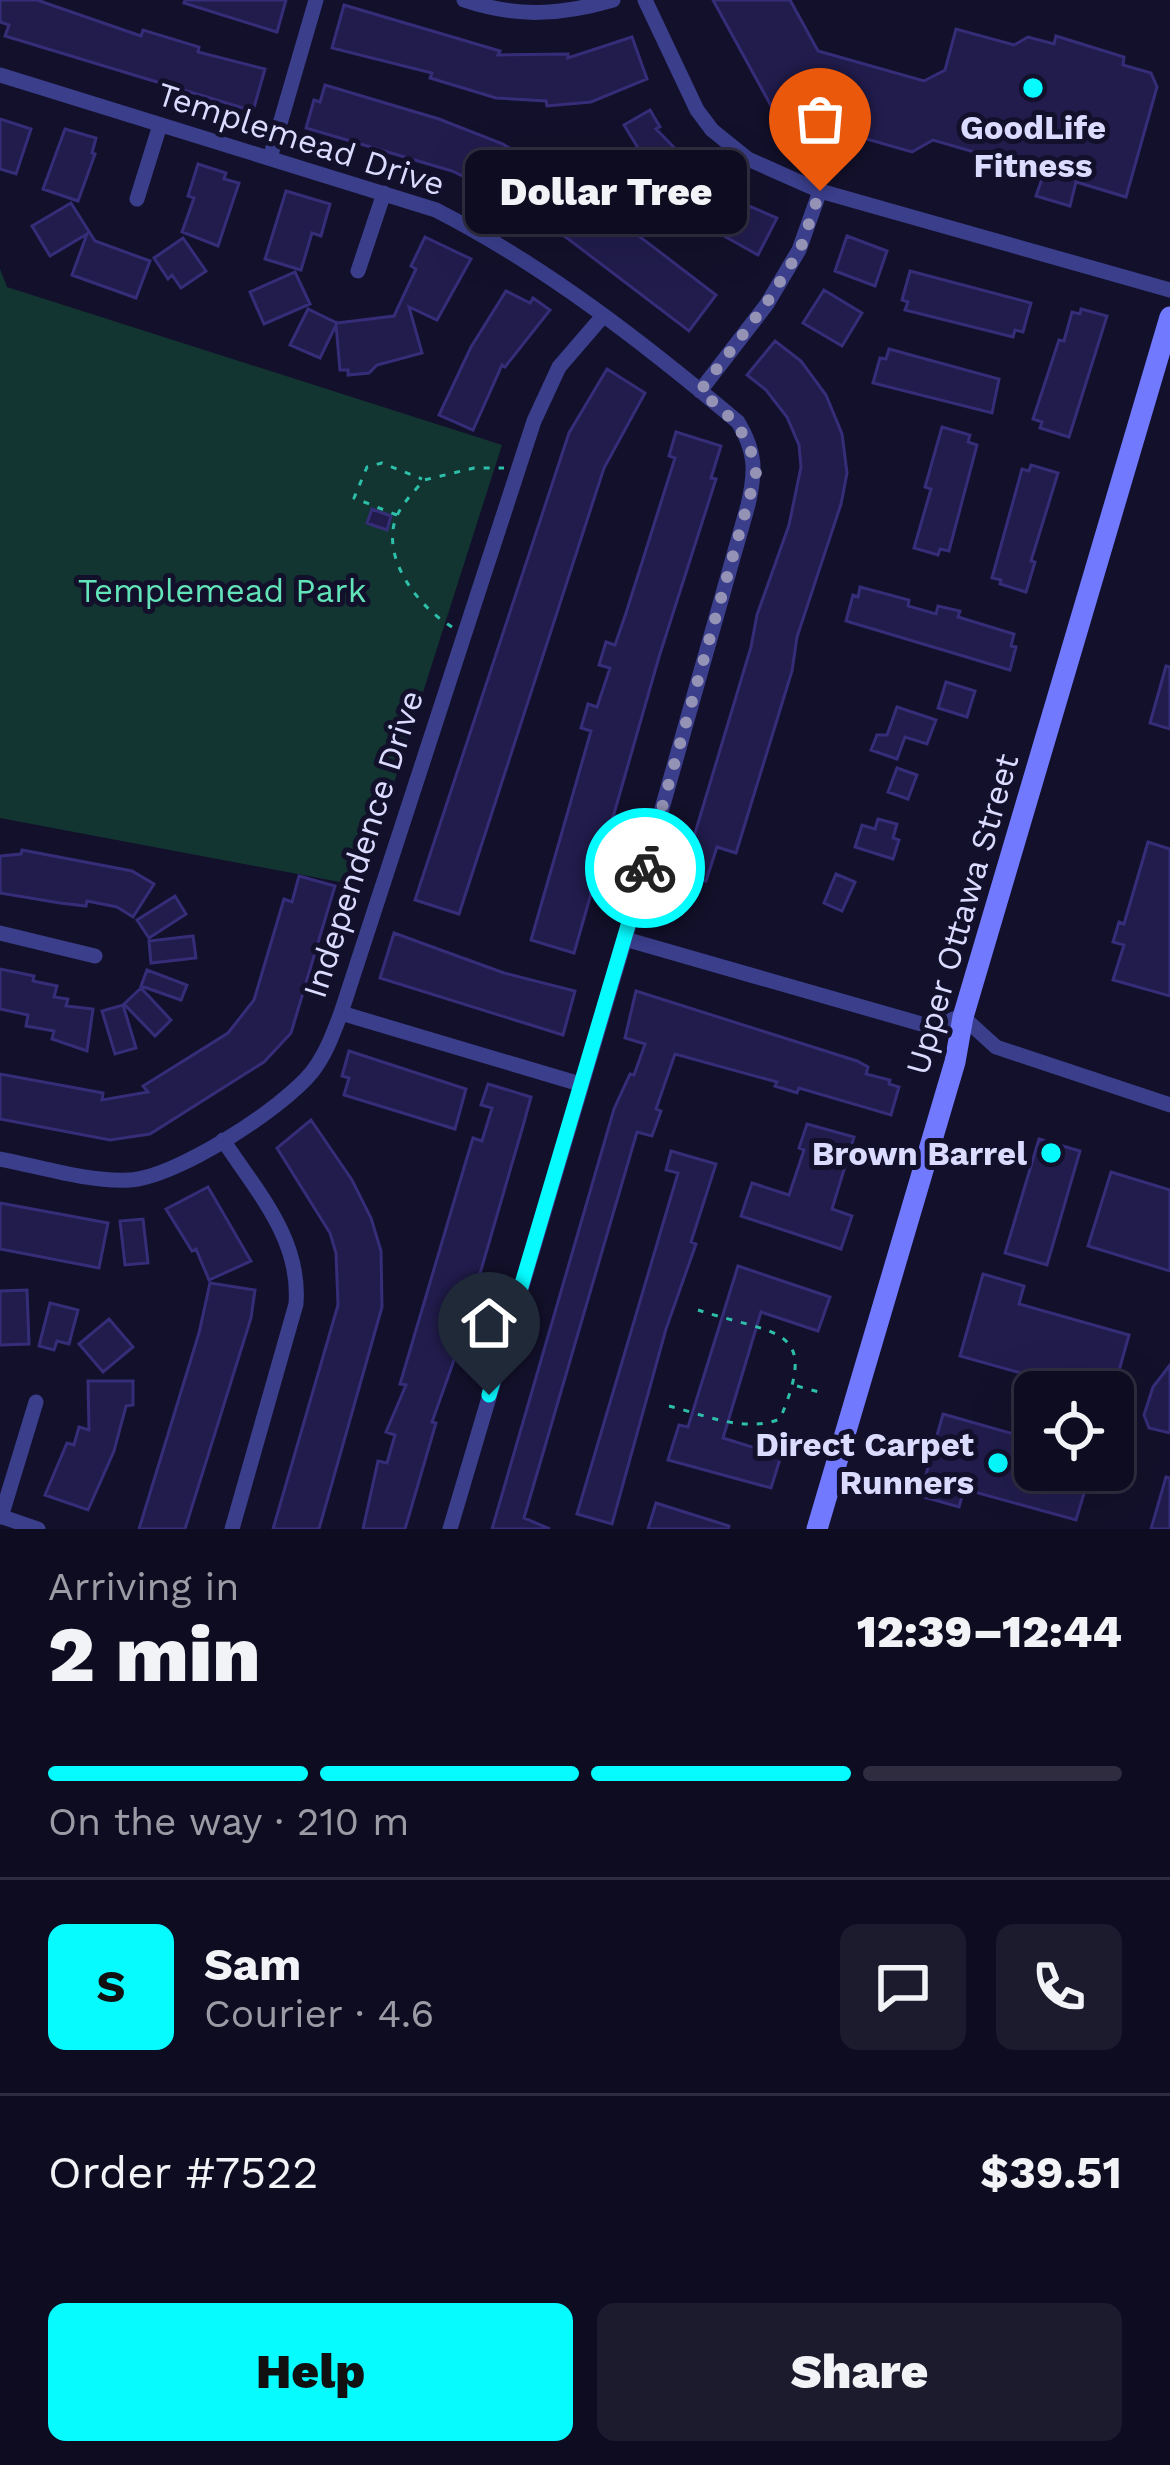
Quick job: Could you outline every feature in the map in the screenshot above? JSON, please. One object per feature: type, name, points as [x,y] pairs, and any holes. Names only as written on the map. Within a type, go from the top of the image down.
[{"type":"main road","name":"Upper Ottawa Street","points":[[817,1529],[1170,317]]},
{"type":"street","points":[[271,158],[316,0]]},
{"type":"street","points":[[464,0],[517,14],[549,15],[613,0]]},
{"type":"street","points":[[646,0],[697,110],[712,130],[748,159],[820,191],[1170,290]]},
{"type":"street","name":"Templemead Drive","points":[[0,75],[436,210],[492,239],[603,316],[738,422],[752,447],[756,474],[625,939],[450,1529]]},
{"type":"street","points":[[136,199],[160,125]]},
{"type":"street","points":[[700,391],[800,250],[820,191]]},
{"type":"street","points":[[358,271],[383,193]]},
{"type":"street","name":"Independence Drive","points":[[0,1159],[104,1180],[135,1180],[171,1171],[298,1088],[327,1050],[517,470],[551,381],[603,316]]},
{"type":"street","points":[[0,933],[95,956]]},
{"type":"street","points":[[625,939],[926,1025],[963,1017],[996,1048],[1170,1106]]},
{"type":"street","points":[[341,1013],[580,1084]]},
{"type":"street","points":[[223,1140],[286,1237],[297,1286],[296,1304],[232,1529]]},
{"type":"street","points":[[36,1402],[1,1516],[38,1529]]},
{"type":"path","points":[[397,515],[354,498],[367,467],[382,463],[424,479],[474,468],[517,470]]},
{"type":"path","points":[[424,479],[397,515],[392,531],[405,577],[433,615],[463,632]]},
{"type":"path","points":[[670,1406],[741,1425],[765,1425],[780,1419],[794,1385],[798,1358],[792,1345],[698,1310]]},
{"type":"path","points":[[794,1385],[819,1392]]},
{"type":"green space","name":"Templemead Park","points":[[0,269],[7,287],[502,445],[361,886],[0,818]]},
{"type":"building","points":[[0,0],[37,0],[141,36],[143,30],[199,47],[198,52],[265,69],[253,111],[5,36],[9,25],[0,22]]},
{"type":"building","points":[[185,0],[286,0],[277,32]]},
{"type":"building","points":[[713,0],[790,0],[818,51],[924,81],[945,70],[956,29],[1014,45],[1028,37],[1054,44],[1056,36],[1124,57],[1123,65],[1151,73],[1157,87],[1126,197],[1076,182],[1070,206],[1036,196],[1044,173],[1012,163],[1002,175],[993,165],[995,158],[933,140],[912,152],[775,113]]},
{"type":"building","points":[[344,5],[500,51],[498,55],[568,54],[568,58],[632,37],[647,79],[591,102],[547,106],[546,101],[496,98],[430,78],[432,73],[332,48]]},
{"type":"building","points":[[325,85],[503,144],[601,207],[716,295],[689,331],[567,238],[485,187],[452,171],[306,128],[314,100],[320,102]]},
{"type":"building","points":[[650,110],[660,127],[656,129],[700,174],[717,181],[711,190],[777,218],[758,255],[674,208],[677,203],[644,171],[649,166],[624,125]]},
{"type":"building","points":[[0,119],[31,129],[16,174],[0,169]]},
{"type":"building","points":[[65,129],[96,138],[78,201],[43,189]]},
{"type":"building","points":[[198,164],[226,173],[224,179],[239,183],[218,246],[182,232],[194,198],[188,196]]},
{"type":"building","points":[[286,191],[330,204],[321,236],[312,233],[301,270],[265,259]]},
{"type":"building","points":[[71,203],[95,241],[150,261],[136,298],[72,275],[87,234],[50,256],[32,226]]},
{"type":"building","points":[[847,236],[887,251],[875,286],[835,271]]},
{"type":"building","points":[[425,237],[471,259],[437,320],[409,307],[422,353],[377,365],[369,373],[348,375],[348,370],[340,370],[336,325],[320,358],[290,345],[308,309],[337,323],[394,316]]},
{"type":"building","points":[[183,238],[206,271],[181,288],[172,275],[168,279],[154,258]]},
{"type":"building","points":[[910,271],[1031,303],[1023,332],[1015,330],[1013,337],[905,310],[908,302],[902,300]]},
{"type":"building","points":[[295,272],[310,304],[264,324],[250,292]]},
{"type":"building","points":[[824,290],[862,313],[842,346],[803,323]]},
{"type":"building","points":[[506,291],[530,303],[533,298],[550,310],[502,365],[473,430],[439,415],[471,347]]},
{"type":"building","points":[[1081,309],[1107,316],[1069,437],[1040,428],[1042,422],[1033,419],[1059,340],[1064,341],[1072,312],[1080,314]]},
{"type":"building","points":[[775,341],[801,361],[826,395],[842,434],[847,473],[736,853],[717,847],[706,881],[700,880],[697,889],[680,883],[757,615],[789,525],[801,467],[799,445],[787,417],[747,375]]},
{"type":"building","points":[[889,349],[999,379],[992,413],[873,383],[880,358],[886,359]]},
{"type":"building","points":[[607,369],[645,393],[604,468],[459,914],[415,900],[569,433]]},
{"type":"building","points":[[942,427],[970,435],[968,442],[977,445],[949,551],[940,549],[938,555],[914,548]]},
{"type":"building","points":[[676,432],[721,446],[711,478],[716,479],[574,953],[531,940],[591,731],[581,728],[588,704],[597,707],[610,668],[599,665],[606,642],[615,645],[626,613],[675,458],[669,456]]},
{"type":"building","points":[[1031,465],[1058,473],[1026,592],[992,578],[1022,469],[1029,471]]},
{"type":"building","points":[[372,509],[391,516],[387,530],[367,523]]},
{"type":"building","points":[[860,587],[909,600],[908,606],[936,614],[938,606],[960,611],[958,617],[1014,634],[1010,670],[846,621]]},
{"type":"building","points":[[1166,666],[1170,667],[1170,729],[1150,723]]},
{"type":"building","points":[[946,682],[975,691],[967,717],[938,708]]},
{"type":"building","points":[[897,707],[936,720],[927,744],[905,737],[897,759],[871,750],[877,735],[887,735]]},
{"type":"building","points":[[897,768],[917,775],[908,799],[888,792]]},
{"type":"building","points":[[878,819],[897,824],[893,838],[899,840],[893,859],[855,847],[862,825],[875,829]]},
{"type":"building","points":[[1148,842],[1170,849],[1170,996],[1113,980],[1124,945],[1113,942],[1119,922],[1124,924]]},
{"type":"building","points":[[22,850],[132,871],[154,884],[133,917],[117,907],[87,901],[86,906],[0,893],[0,856]]},
{"type":"building","points":[[836,874],[855,882],[842,911],[824,903]]},
{"type":"building","points":[[299,876],[335,886],[291,1033],[264,1062],[150,1134],[110,1140],[0,1119],[0,1074],[103,1093],[102,1100],[148,1092],[143,1086],[228,1033],[254,1000],[284,899],[292,902]]},
{"type":"building","points":[[175,896],[186,914],[149,938],[137,920]]},
{"type":"building","points":[[394,933],[504,973],[575,991],[563,1035],[380,978]]},
{"type":"building","points":[[193,936],[196,958],[151,963],[149,941]]},
{"type":"building","points":[[0,969],[57,986],[54,997],[68,999],[66,1006],[93,1009],[87,1051],[52,1039],[54,1031],[26,1026],[28,1015],[0,1009]]},
{"type":"building","points":[[147,970],[187,985],[181,1000],[141,986]]},
{"type":"building","points":[[141,988],[171,1020],[155,1036],[124,1004]]},
{"type":"building","points":[[636,991],[857,1061],[868,1067],[866,1074],[899,1087],[891,1115],[799,1088],[797,1093],[775,1086],[777,1082],[675,1054],[652,1136],[637,1132],[524,1518],[550,1529],[492,1529],[614,1109],[645,1044],[625,1038]]},
{"type":"building","points":[[123,1005],[136,1048],[115,1054],[102,1011]]},
{"type":"building","points":[[349,1051],[466,1089],[455,1129],[344,1095],[349,1078],[342,1076]]},
{"type":"building","points":[[488,1084],[531,1097],[523,1126],[432,1422],[436,1423],[405,1529],[363,1529],[378,1461],[387,1463],[395,1435],[386,1432],[406,1385],[400,1384],[473,1138],[482,1141],[492,1108],[481,1105]]},
{"type":"building","points":[[311,1120],[352,1180],[371,1218],[381,1251],[382,1307],[319,1529],[273,1529],[338,1305],[336,1253],[330,1233],[277,1148]]},
{"type":"building","points":[[807,1124],[854,1137],[832,1209],[852,1216],[841,1249],[741,1216],[752,1183],[789,1195]]},
{"type":"building","points":[[1039,1139],[1080,1151],[1047,1265],[1005,1253]]},
{"type":"building","points":[[671,1151],[716,1164],[612,1524],[577,1514],[678,1173],[666,1170]]},
{"type":"building","points":[[1111,1172],[1170,1190],[1170,1271],[1088,1246]]},
{"type":"building","points":[[208,1187],[251,1261],[209,1280],[196,1249],[192,1251],[166,1209]]},
{"type":"building","points":[[0,1203],[108,1223],[99,1268],[0,1249]]},
{"type":"building","points":[[143,1219],[148,1263],[125,1265],[120,1221]]},
{"type":"building","points":[[738,1266],[830,1297],[818,1331],[761,1312],[723,1438],[781,1456],[771,1488],[668,1460],[679,1425],[688,1427]]},
{"type":"building","points":[[983,1274],[1024,1286],[1019,1304],[1129,1335],[1119,1371],[1014,1371],[960,1356]]},
{"type":"building","points":[[210,1283],[255,1290],[251,1318],[185,1529],[139,1529],[199,1333]]},
{"type":"building","points":[[27,1290],[29,1344],[0,1345],[0,1291]]},
{"type":"building","points":[[50,1303],[78,1310],[69,1344],[57,1341],[54,1350],[39,1346]]},
{"type":"building","points":[[109,1319],[133,1347],[103,1372],[79,1344]]},
{"type":"building","points":[[1170,1365],[1170,1433],[1149,1428],[1144,1415],[1153,1387]]},
{"type":"building","points":[[88,1381],[133,1381],[133,1405],[126,1406],[114,1451],[88,1510],[45,1495],[67,1443],[74,1445],[79,1427],[89,1430]]},
{"type":"building","points":[[943,1414],[1014,1434],[1014,1491],[1085,1491],[1076,1520],[964,1489],[959,1507],[920,1496]]},
{"type":"building","points":[[1166,1477],[1170,1478],[1170,1529],[1151,1529]]},
{"type":"building","points":[[656,1503],[729,1526],[728,1529],[648,1529]]},
{"type":"way so far","points":[[645,868],[756,474],[752,447],[738,422],[700,391],[800,250],[820,191]]},
{"type":"place","name":"GoodLife Fitness","points":[[1033,88]]},
{"type":"place","name":"Dollar Tree","points":[[820,191]]},
{"type":"place","name":"Brown Barrel","points":[[1051,1153]]},
{"type":"place","name":"Direct Carpet Runners","points":[[998,1463]]},
{"type":"route","points":[[489,1395],[645,868]]}]
